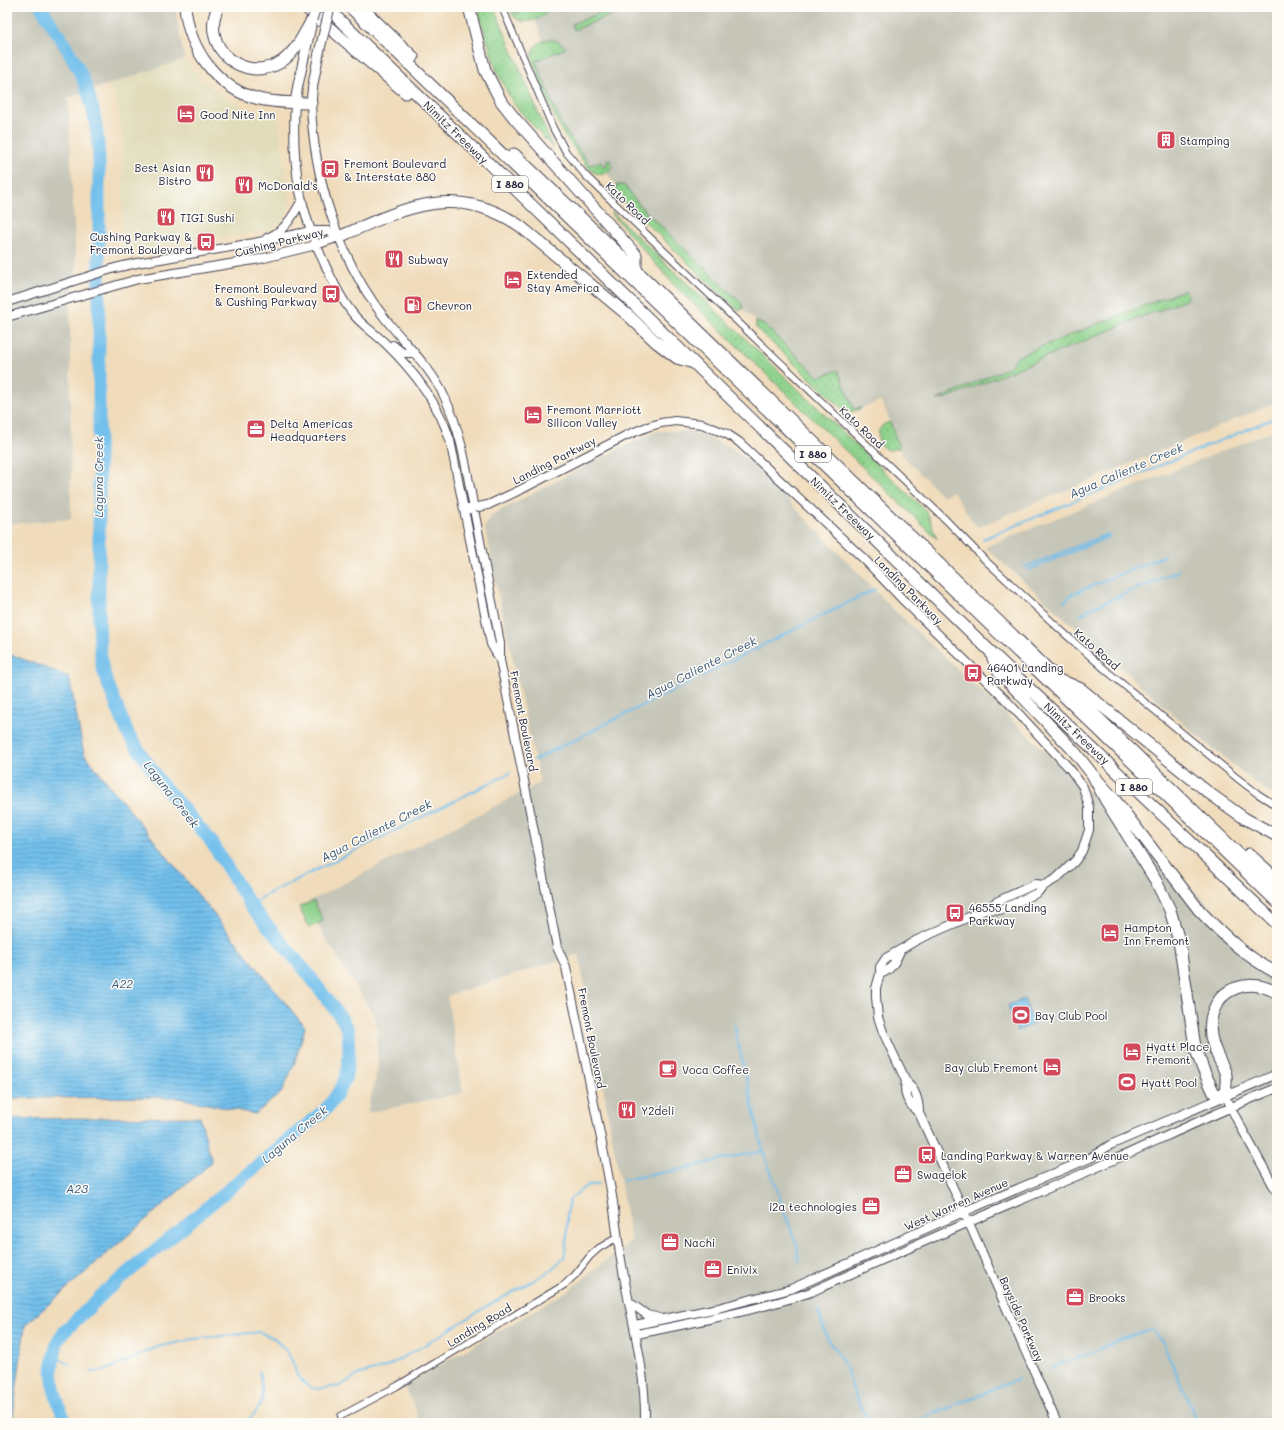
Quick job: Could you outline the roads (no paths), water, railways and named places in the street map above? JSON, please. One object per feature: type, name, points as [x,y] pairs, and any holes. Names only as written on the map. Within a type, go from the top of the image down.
[{"type":"highway","points":[[185,7],[188,25],[193,41],[209,68],[224,82],[242,93],[259,99],[280,103],[311,103]]},
{"type":"highway","points":[[218,7],[214,20],[214,31],[221,51],[228,59],[248,68],[260,69],[270,67],[281,62],[302,46],[312,20]]},
{"type":"highway","points":[[305,7],[350,47],[474,149]]},
{"type":"highway","name":"Nimitz Freeway","points":[[326,7],[694,362],[990,651],[1277,924]]},
{"type":"highway","name":"I 880","points":[[350,7],[1277,902]]},
{"type":"highway","name":"I 880","points":[[362,7],[636,270],[1277,891]]},
{"type":"highway","points":[[469,7],[485,70],[501,101],[636,256],[636,270]]},
{"type":"highway","points":[[339,237],[401,211],[424,205],[454,202],[472,204],[489,209],[505,216],[520,226],[630,317],[656,342],[677,358],[694,362]]},
{"type":"highway","points":[[990,651],[999,672],[1074,751],[1115,800],[1186,894],[1212,924],[1242,950],[1277,973]]},
{"type":"highway","points":[[1059,680],[1081,689],[1209,793],[1244,818],[1277,836]]},
{"type":"highway","points":[[1092,774],[1156,881],[1168,905],[1179,940],[1195,1047],[1214,1092],[1228,1102]]},
{"type":"highway","points":[[1223,838],[1246,851],[1277,879]]},
{"type":"highway","points":[[1228,1102],[1226,1076],[1213,1044],[1210,1032],[1212,1012],[1223,995],[1242,986],[1252,985],[1263,987],[1277,993]]},
{"type":"main road","points":[[312,20],[316,7]]},
{"type":"main road","name":"Fremont Boulevard","points":[[330,7],[319,53],[311,103],[313,137],[323,190],[339,237],[360,281],[384,318],[415,354],[439,386],[460,438],[500,643],[500,660],[558,947],[566,967],[610,1190],[623,1271],[637,1334],[645,1392],[646,1423]]},
{"type":"main road","name":"Fremont Boulevard","points":[[302,46],[295,103],[294,140],[294,159],[301,202],[316,245],[335,286],[346,304],[354,316],[384,342],[414,373],[421,382],[446,428],[450,440],[491,644],[500,660]]},
{"type":"main road","points":[[254,243],[272,236],[281,230],[291,219],[301,202]]},
{"type":"main road","name":"Cushing Parkway","points":[[7,302],[135,263],[254,243],[311,231],[329,231],[339,237]]},
{"type":"main road","name":"Cushing Parkway","points":[[7,317],[115,285],[152,276],[238,264],[316,245],[339,237]]},
{"type":"main road","points":[[384,342],[394,346],[403,354],[415,354]]},
{"type":"main road","points":[[414,373],[419,374],[432,386],[439,386]]},
{"type":"main road","name":"Landing Parkway","points":[[464,510],[488,505],[627,435],[647,427],[675,421],[702,424],[727,434],[751,452],[865,560],[905,602],[1006,700],[1078,778],[1089,807],[1089,830],[1082,851],[1068,869],[1058,878],[1045,885],[1037,893],[1000,910],[987,910],[917,940],[900,951],[895,962],[887,972],[880,974],[876,988],[878,1017],[883,1032],[906,1081],[912,1087],[919,1103],[918,1113],[969,1223]]},
{"type":"main road","name":"West Warren Avenue","points":[[637,1334],[721,1317],[789,1300],[811,1292],[1134,1151],[1228,1102],[1277,1074]]},
{"type":"main road","name":"West Warren Avenue","points":[[635,1325],[718,1308],[791,1289],[963,1212],[1090,1158],[1110,1145],[1228,1102],[1248,1101],[1277,1088]]},
{"type":"main road","points":[[1228,1102],[1277,1192]]},
{"type":"main road","name":"Bayside Parkway","points":[[969,1223],[1057,1423]]},
{"type":"main road","points":[[630,1302],[647,1315],[665,1319]]},
{"type":"street","name":"Kato Road","points":[[502,7],[553,128],[566,152],[586,176],[945,519],[986,561],[1086,653],[1237,778],[1277,806]]},
{"type":"street","name":"Landing Road","points":[[341,1416],[397,1386],[564,1285],[599,1248],[618,1237]]},
{"type":"water","name":"A22","points":[[7,653],[69,677],[84,754],[305,1027],[295,1062],[282,1092],[255,1114],[174,1097],[7,1098]]},
{"type":"water","name":"Bay Club Pool","points":[[1024,999],[1034,1024],[1017,1031],[1008,1005]]},
{"type":"water","name":"A23","points":[[200,1117],[212,1162],[25,1325],[12,1423],[7,1423],[7,1119]]},
{"type":"waterway","name":"Laguna Creek","points":[[41,7],[68,50],[85,84],[93,112],[98,144],[99,619],[102,666],[128,734],[161,783],[210,840],[251,906],[308,974],[342,1019],[348,1031],[349,1054],[345,1079],[328,1107],[106,1291],[63,1333],[57,1342],[52,1369],[54,1389],[66,1423]]},
{"type":"waterway","name":"Agua Caliente Creek","points":[[983,539],[1277,417]]},
{"type":"waterway","points":[[1025,567],[1108,534]]},
{"type":"waterway","points":[[1028,570],[1110,536]]},
{"type":"waterway","points":[[1064,602],[1072,594],[1164,556]]},
{"type":"waterway","points":[[1081,616],[1089,609],[1179,571]]},
{"type":"waterway","name":"Agua Caliente Creek","points":[[534,760],[875,589]]},
{"type":"waterway","name":"Agua Caliente Creek","points":[[251,906],[264,896],[510,773]]},
{"type":"waterway","points":[[734,1025],[763,1151]]},
{"type":"waterway","points":[[623,1180],[687,1168],[726,1158],[763,1151],[780,1197],[782,1209],[797,1246],[799,1261]]},
{"type":"waterway","points":[[91,1372],[104,1371],[157,1347],[193,1339],[259,1332],[274,1338],[288,1353],[297,1375],[311,1388],[318,1389],[340,1386],[360,1374],[386,1367],[425,1345],[484,1308],[547,1273],[564,1258],[567,1238],[567,1214],[570,1199],[586,1186],[598,1184]]},
{"type":"waterway","points":[[818,1309],[826,1336],[846,1368],[854,1392],[869,1423]]},
{"type":"waterway","points":[[1051,1369],[1062,1363],[1087,1355],[1125,1337],[1152,1329],[1163,1343],[1198,1423]]},
{"type":"waterway","points":[[55,1356],[70,1365]]},
{"type":"waterway","points":[[245,1423],[257,1411],[262,1399],[262,1387],[259,1371]]},
{"type":"waterway","points":[[916,1423],[929,1415],[948,1409],[959,1402],[965,1401],[1019,1379]]},
{"type":"place","name":"Good Nite Inn","points":[[186,114]]},
{"type":"place","name":"Stamping","points":[[1166,140]]},
{"type":"place","name":"Fremont Boulevard & Interstate 880","points":[[330,169]]},
{"type":"place","name":"Best Asian Bistro","points":[[205,173]]},
{"type":"place","name":"McDonald's","points":[[244,185]]},
{"type":"place","name":"TIGI Sushi","points":[[166,217]]},
{"type":"place","name":"Cushing Parkway & Fremont Boulevard","points":[[206,242]]},
{"type":"place","name":"Subway","points":[[394,259]]},
{"type":"place","name":"Extended Stay America","points":[[513,280]]},
{"type":"place","name":"Fremont Boulevard & Cushing Parkway","points":[[331,294]]},
{"type":"place","name":"Chevron","points":[[413,305]]},
{"type":"place","name":"Fremont Marriott Silicon Valley","points":[[533,415]]},
{"type":"place","name":"Delta Americas Headquarters","points":[[256,429]]},
{"type":"place","name":"46401 Landing Parkway","points":[[973,673]]},
{"type":"place","name":"46555 Landing Parkway","points":[[955,913]]},
{"type":"place","name":"Hampton Inn Fremont","points":[[1110,933]]},
{"type":"place","name":"Bay Club Pool","points":[[1021,1015]]},
{"type":"place","name":"Hyatt Place Fremont","points":[[1132,1052]]},
{"type":"place","name":"Bay club Fremont","points":[[1052,1067]]},
{"type":"place","name":"Voca Coffee","points":[[668,1069]]},
{"type":"place","name":"Hyatt Pool","points":[[1127,1082]]},
{"type":"place","name":"Y2deli","points":[[627,1110]]},
{"type":"place","name":"Landing Parkway & Warren Avenue","points":[[927,1155]]},
{"type":"place","name":"Swagelok","points":[[903,1174]]},
{"type":"place","name":"i2a technologies","points":[[871,1206]]},
{"type":"place","name":"Nachi","points":[[670,1242]]},
{"type":"place","name":"Enivix","points":[[713,1269]]},
{"type":"place","name":"Brooks","points":[[1075,1297]]}]
